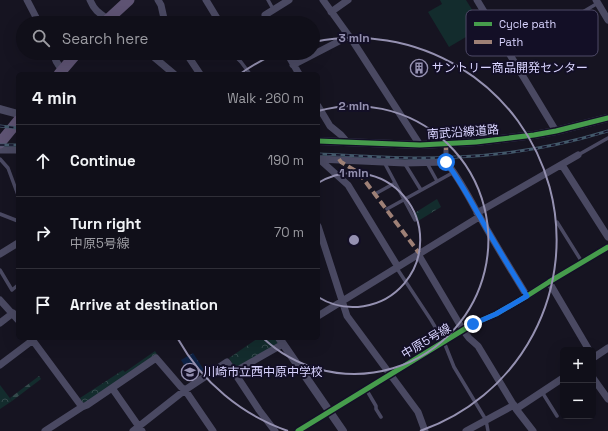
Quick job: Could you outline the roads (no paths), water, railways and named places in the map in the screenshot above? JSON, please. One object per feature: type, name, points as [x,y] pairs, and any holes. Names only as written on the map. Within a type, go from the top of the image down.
[{"type":"main road","points":[[114,16],[129,0]]},
{"type":"main road","points":[[63,72],[72,60]]},
{"type":"main road","points":[[0,143],[16,124]]},
{"type":"street","points":[[27,0],[35,16]]},
{"type":"street","points":[[90,0],[95,10],[103,16]]},
{"type":"street","points":[[158,0],[161,5],[163,16]]},
{"type":"street","points":[[206,0],[216,16]]},
{"type":"street","points":[[266,16],[289,0]]},
{"type":"street","points":[[323,0],[349,36],[420,145]]},
{"type":"street","points":[[331,12],[348,0]]},
{"type":"street","points":[[477,0],[483,10]]},
{"type":"street","points":[[597,2],[608,20]]},
{"type":"street","points":[[320,51],[349,36]]},
{"type":"street","points":[[511,56],[556,131]]},
{"type":"street","points":[[56,60],[62,72]]},
{"type":"street","points":[[157,60],[172,72]]},
{"type":"street","points":[[191,60],[199,72]]},
{"type":"street","points":[[290,60],[298,72]]},
{"type":"street","points":[[293,65],[303,60]]},
{"type":"street","points":[[320,109],[330,126],[347,142]]},
{"type":"street","points":[[0,110],[16,114]]},
{"type":"street","name":"南武沿線道路","points":[[320,141],[420,145],[476,142],[556,131],[608,118]]},
{"type":"street","points":[[446,144],[446,162],[462,185],[478,215],[527,296]]},
{"type":"street","points":[[0,150],[16,150]]},
{"type":"street","points":[[320,315],[478,215],[578,155]]},
{"type":"street","points":[[320,159],[405,163],[446,162]]},
{"type":"street","points":[[320,161],[348,185],[397,267]]},
{"type":"street","points":[[562,165],[608,237]]},
{"type":"street","points":[[320,232],[347,316],[418,412],[425,431]]},
{"type":"street","points":[[0,254],[16,244]]},
{"type":"street","name":"中原5号線","points":[[298,431],[473,324],[496,314],[582,262],[607,249]]},
{"type":"street","points":[[418,254],[463,330],[478,346],[515,407],[534,431]]},
{"type":"street","points":[[549,282],[587,347]]},
{"type":"street","points":[[0,300],[16,317]]},
{"type":"street","points":[[0,323],[13,313]]},
{"type":"street","points":[[0,365],[31,340]]},
{"type":"street","points":[[33,340],[82,407]]},
{"type":"street","points":[[234,372],[281,340],[343,431]]},
{"type":"street","points":[[596,356],[608,348]]},
{"type":"street","points":[[45,431],[87,405],[156,358],[185,390],[213,431]]},
{"type":"street","points":[[112,388],[138,430],[185,390],[227,362],[275,431]]},
{"type":"street","points":[[466,431],[515,407],[560,380]]},
{"type":"street","points":[[596,382],[608,399]]},
{"type":"lane","points":[[268,0],[273,10]]},
{"type":"lane","points":[[585,10],[597,2]]},
{"type":"lane","points":[[240,60],[249,72]]},
{"type":"lane","points":[[578,155],[608,138]]},
{"type":"lane","points":[[0,159],[8,168],[16,190]]},
{"type":"lane","points":[[384,162],[415,220]]},
{"type":"lane","points":[[405,163],[421,190]]},
{"type":"lane","points":[[427,163],[437,182]]},
{"type":"lane","points":[[387,209],[454,172]]},
{"type":"lane","points":[[375,194],[395,183]]},
{"type":"lane","points":[[0,214],[16,220]]},
{"type":"lane","points":[[557,222],[582,262]]},
{"type":"lane","points":[[397,267],[444,342],[454,367],[486,420],[488,431]]},
{"type":"lane","points":[[0,270],[12,290],[16,287]]},
{"type":"lane","points":[[366,389],[381,417]]},
{"type":"lane","points":[[542,392],[557,416]]},
{"type":"water","points":[[193,353],[204,370],[192,377],[181,360]]},
{"type":"railway","points":[[0,126],[16,128]]},
{"type":"railway","points":[[320,154],[405,158],[477,156],[534,149],[608,131]]},
{"type":"railway","points":[[0,145],[16,145]]},
{"type":"place","name":"サントリー商品開発センター","points":[[419,68]]},
{"type":"place","name":"川崎市立西中原中学校","points":[[190,372]]}]
